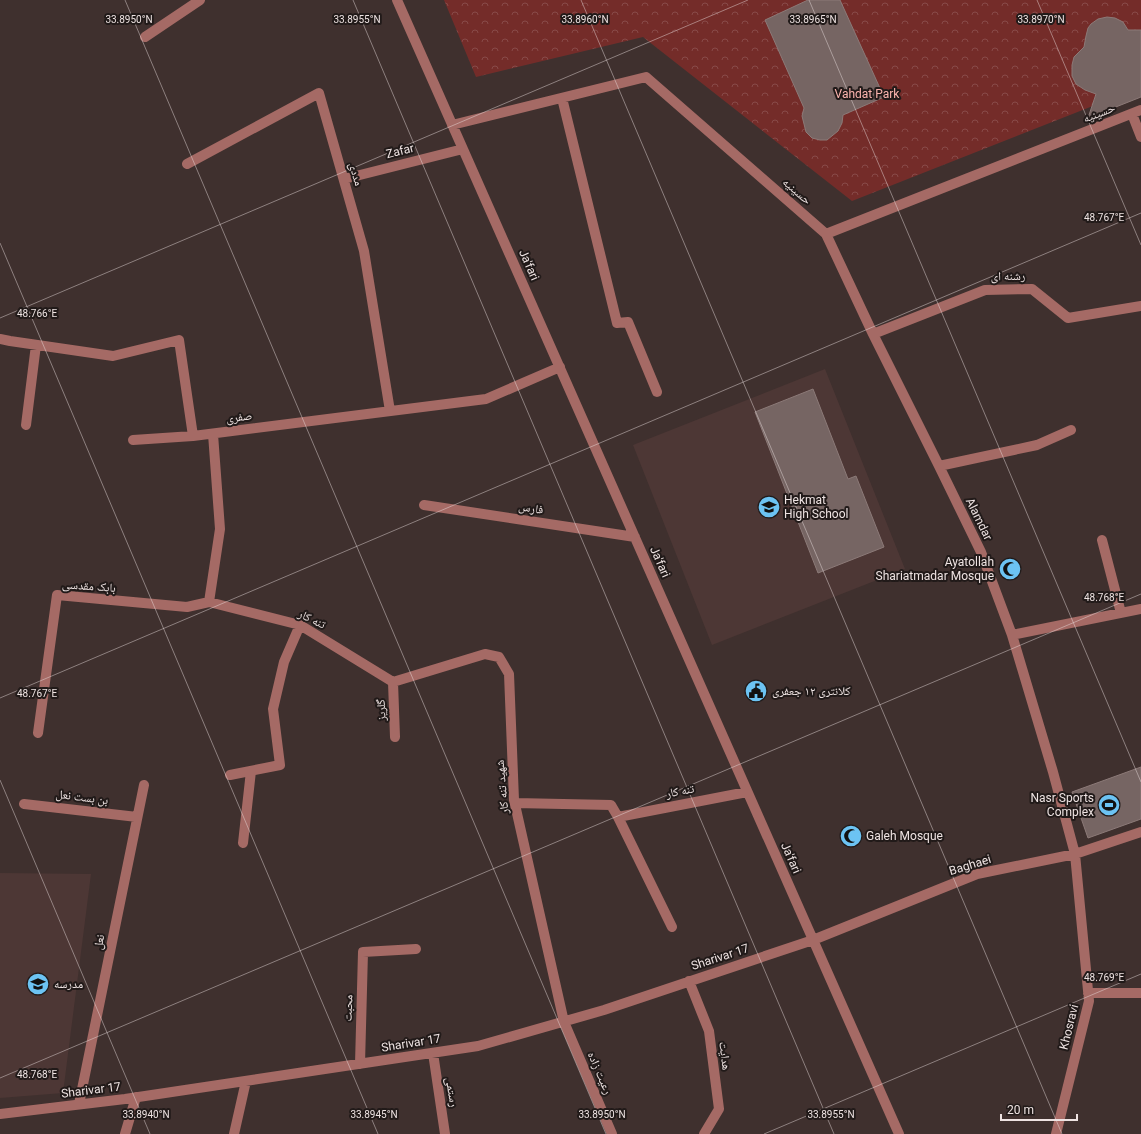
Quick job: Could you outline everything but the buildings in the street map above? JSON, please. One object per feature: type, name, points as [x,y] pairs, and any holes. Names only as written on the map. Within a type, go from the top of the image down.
[{"type":"street","points":[[145,37],[200,0]]},
{"type":"street","name":"Ja'fari","points":[[397,0],[899,1134]]},
{"type":"street","name":"حسینیه","points":[[452,125],[646,77],[826,234],[1136,112]]},
{"type":"street","name":"مددی","points":[[187,164],[319,93],[364,251],[390,411]]},
{"type":"street","points":[[562,98],[618,323],[628,322],[657,392]]},
{"type":"street","points":[[1136,112],[1141,137]]},
{"type":"street","name":"Zafar","points":[[344,179],[463,148]]},
{"type":"street","name":"Alamdar","points":[[826,234],[873,334],[981,552],[1012,635],[1053,772],[1075,854]]},
{"type":"street","name":"رشنه ای","points":[[873,334],[986,290],[1032,289],[1068,318],[1141,306]]},
{"type":"street","points":[[0,339],[113,356],[179,340],[194,436]]},
{"type":"street","points":[[26,425],[36,345]]},
{"type":"street","name":"صفری","points":[[133,440],[213,434],[486,399],[560,368]]},
{"type":"street","points":[[939,466],[1037,445],[1071,430]]},
{"type":"street","points":[[209,602],[220,529],[213,434]]},
{"type":"street","name":"فارس","points":[[424,505],[635,537]]},
{"type":"street","points":[[1102,540],[1121,613]]},
{"type":"street","name":"بابک مقدسی","points":[[38,733],[57,595],[186,607],[209,602]]},
{"type":"street","name":"تنه کار","points":[[209,602],[300,625],[394,682]]},
{"type":"street","points":[[1012,635],[1141,609]]},
{"type":"street","points":[[230,775],[280,765],[273,709],[284,662],[300,625]]},
{"type":"street","name":"شهید تنه کار","points":[[394,682],[485,654],[499,657],[509,674],[515,803],[564,1022]]},
{"type":"street","name":"گلریز","points":[[394,682],[395,737]]},
{"type":"street","points":[[243,843],[251,771]]},
{"type":"street","name":"نعل","points":[[80,1104],[144,786]]},
{"type":"street","name":"تنه کار","points":[[618,816],[748,792]]},
{"type":"street","points":[[515,803],[611,805],[618,816],[672,927]]},
{"type":"street","name":"بن بست نعل","points":[[24,804],[137,817]]},
{"type":"street","name":"Baghaei","points":[[813,940],[977,874],[1075,854],[1141,832]]},
{"type":"street","name":"Khosravi","points":[[1056,1134],[1089,1001],[1075,854]]},
{"type":"street","name":"Sharivar 17","points":[[0,1114],[136,1097],[478,1046],[604,1010],[813,940]]},
{"type":"street","name":"محبت","points":[[360,1064],[363,952],[416,949]]},
{"type":"street","name":"هدایت","points":[[690,980],[709,1031],[719,1109],[704,1134]]},
{"type":"street","points":[[1088,993],[1141,992]]},
{"type":"street","name":"رعیت زاده","points":[[564,1022],[612,1134]]},
{"type":"street","name":"رستمی","points":[[433,1053],[445,1134]]},
{"type":"street","points":[[234,1134],[246,1081]]},
{"type":"street","points":[[125,1134],[136,1097]]},
{"type":"shaded area","name":"Hekmat High School","points":[[825,369],[905,569],[712,645],[633,445]]},
{"type":"shaded area","name":"مدرسه","points":[[0,873],[91,874],[63,1093],[0,1098]]},
{"type":"green space","name":"Vahdat Park","points":[[444,0],[1141,0],[1141,87],[852,201],[643,37],[476,77]]},
{"type":"place","name":"Hekmat High School","points":[[769,507]]},
{"type":"place","name":"Ayatollah Shariatmadar Mosque","points":[[1010,569]]},
{"type":"place","name":"کلانتری ۱۲ جعفری","points":[[756,691]]},
{"type":"place","name":"Nasr Sports Complex","points":[[1109,805]]},
{"type":"place","name":"Galeh Mosque","points":[[851,836]]},
{"type":"place","name":"مدرسه","points":[[38,984]]}]
